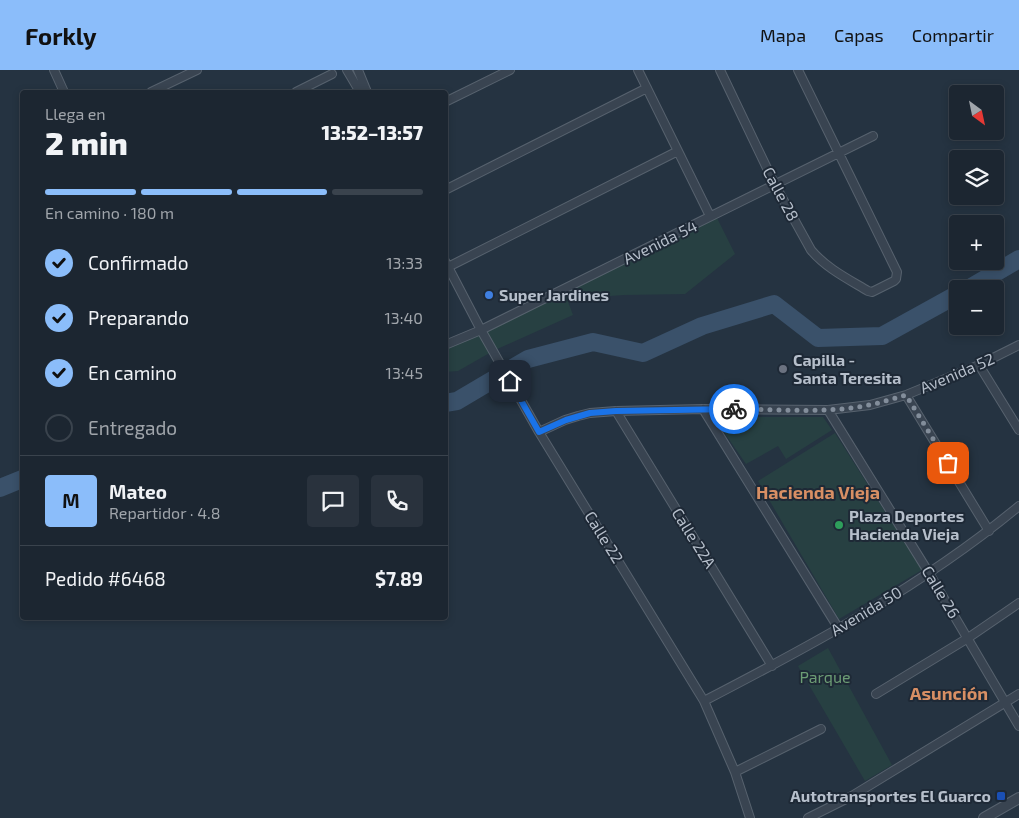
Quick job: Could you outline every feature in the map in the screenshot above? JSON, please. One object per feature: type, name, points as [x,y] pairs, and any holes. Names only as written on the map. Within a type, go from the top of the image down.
[{"type":"street","points":[[54,70],[63,90]]},
{"type":"street","points":[[155,90],[197,70]]},
{"type":"street","points":[[359,90],[349,73],[359,70],[366,90]]},
{"type":"street","points":[[448,101],[510,70]]},
{"type":"street","points":[[638,70],[710,216]]},
{"type":"street","name":"Calle 28","points":[[720,70],[775,185],[818,259],[872,292],[891,283],[896,279],[897,272],[838,154]]},
{"type":"street","points":[[798,70],[838,154]]},
{"type":"street","points":[[300,90],[332,74]]},
{"type":"street","points":[[448,188],[647,88]]},
{"type":"street","name":"Avenida 54","points":[[448,345],[873,136]]},
{"type":"street","points":[[448,263],[678,151]]},
{"type":"street","name":"Calle 22","points":[[448,268],[539,432],[704,701],[735,772],[750,818]]},
{"type":"street","name":"Avenida 52","points":[[539,432],[566,420],[590,413],[703,409],[828,410],[870,405],[906,395],[979,365],[1019,345]]},
{"type":"street","points":[[979,365],[1019,430]]},
{"type":"street","points":[[906,395],[990,531]]},
{"type":"street","points":[[703,409],[839,629]]},
{"type":"street","name":"Calle 26","points":[[828,410],[929,573],[1019,726]]},
{"type":"street","name":"Calle 22A","points":[[616,411],[772,666]]},
{"type":"street","name":"Avenida 50","points":[[704,701],[839,629],[929,573],[990,531],[1019,506]]},
{"type":"street","points":[[876,694],[968,638],[1019,603]]},
{"type":"street","points":[[808,818],[852,796],[1019,694]]},
{"type":"street","points":[[735,772],[820,729]]},
{"type":"street","points":[[984,818],[1019,798]]},
{"type":"green space","points":[[715,214],[735,254],[685,294],[624,295],[567,299],[573,315],[493,351],[458,371],[448,372],[448,344]]},
{"type":"green space","points":[[724,417],[823,417],[832,430],[786,459],[778,446],[746,464],[719,425]]},
{"type":"green space","name":"Plaza Deportes Hacienda Vieja","points":[[835,433],[922,570],[839,619],[758,481]]},
{"type":"green space","name":"Parque","points":[[828,648],[892,765],[865,781],[798,666]]},
{"type":"waterway","points":[[983,280],[1019,259]]},
{"type":"waterway","points":[[448,402],[457,401],[528,359],[593,342],[643,353],[702,326],[774,304],[818,338],[882,336],[949,299]]},
{"type":"waterway","points":[[0,488],[20,480]]},
{"type":"way so far","points":[[734,409],[828,410],[870,405],[906,395],[948,463]]},
{"type":"place","name":"Super Jardines","points":[[489,295]]},
{"type":"place","name":"Capilla - Santa Teresita","points":[[783,369]]},
{"type":"place","name":"Plaza Deportes Hacienda Vieja","points":[[839,525]]},
{"type":"place","name":"Autotransportes El Guarco","points":[[1001,796]]},
{"type":"district","name":"Hacienda Vieja","points":[[818,493]]},
{"type":"district","name":"Asunción","points":[[949,694]]},
{"type":"route","points":[[510,381],[539,432],[566,420],[590,413],[734,409]]}]
